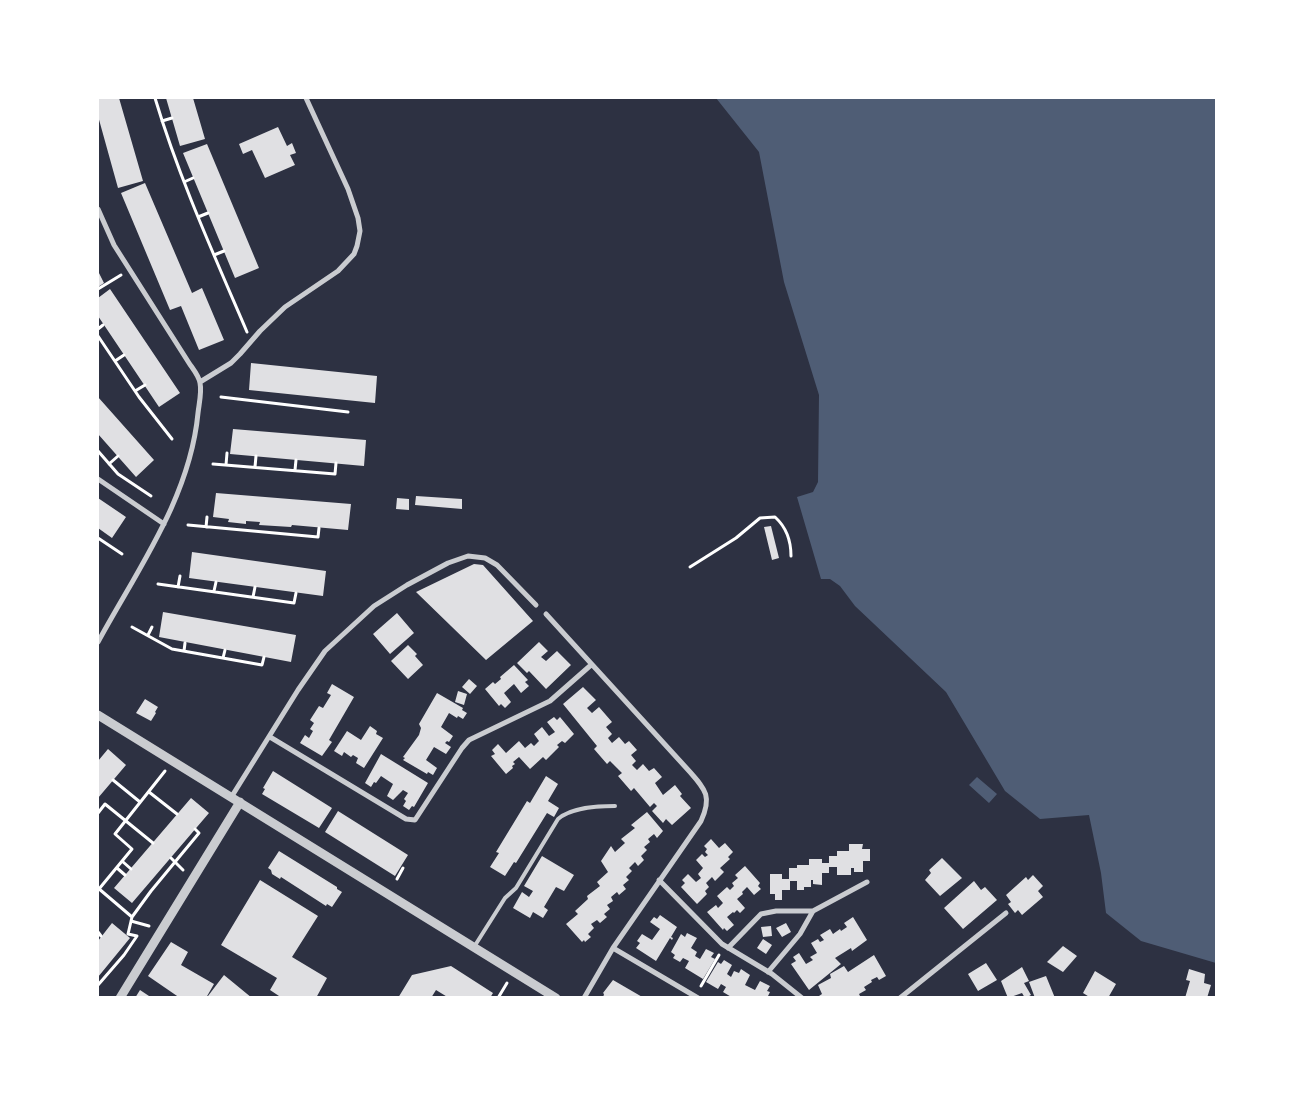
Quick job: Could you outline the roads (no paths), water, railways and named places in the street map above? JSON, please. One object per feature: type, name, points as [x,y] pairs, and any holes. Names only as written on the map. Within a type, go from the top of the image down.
[{"type":"street","points":[[200,382],[231,363],[268,322],[285,307],[338,271],[354,254],[357,246],[360,225],[356,211],[348,188],[306,98]]},
{"type":"street","points":[[98,209],[114,244],[190,363],[200,382],[199,409],[194,441],[181,486],[164,524],[98,642]]},
{"type":"street","points":[[98,479],[164,524]]},
{"type":"street","points":[[232,796],[298,690],[325,651],[374,606],[406,585],[448,563],[468,556],[485,558],[497,564],[536,605]]},
{"type":"street","points":[[546,614],[701,784],[707,796],[707,805],[701,821],[614,948],[584,998]]},
{"type":"street","points":[[270,736],[406,819],[415,820],[469,740],[550,701],[591,665]]},
{"type":"street","points":[[98,715],[232,796],[556,998]]},
{"type":"street","points":[[120,998],[240,802]]},
{"type":"street","points":[[659,880],[712,936],[768,972],[802,997]]},
{"type":"street","points":[[728,948],[761,914],[776,911],[813,911],[867,882]]},
{"type":"street","points":[[768,972],[800,934],[813,911]]},
{"type":"street","points":[[900,998],[1006,913]]},
{"type":"street","points":[[614,948],[698,998]]},
{"type":"lane","points":[[474,947],[505,898],[516,888],[558,819],[564,814],[573,811],[615,806]]},
{"type":"water","points":[[716,98],[1216,98],[1216,963],[1141,941],[1106,913],[1101,873],[1089,815],[1040,819],[1005,791],[946,692],[855,606],[840,586],[830,579],[821,579],[797,497],[813,492],[818,482],[819,395],[784,282],[759,152]]},
{"type":"water","points":[[977,777],[997,794],[989,803],[969,785]]}]
